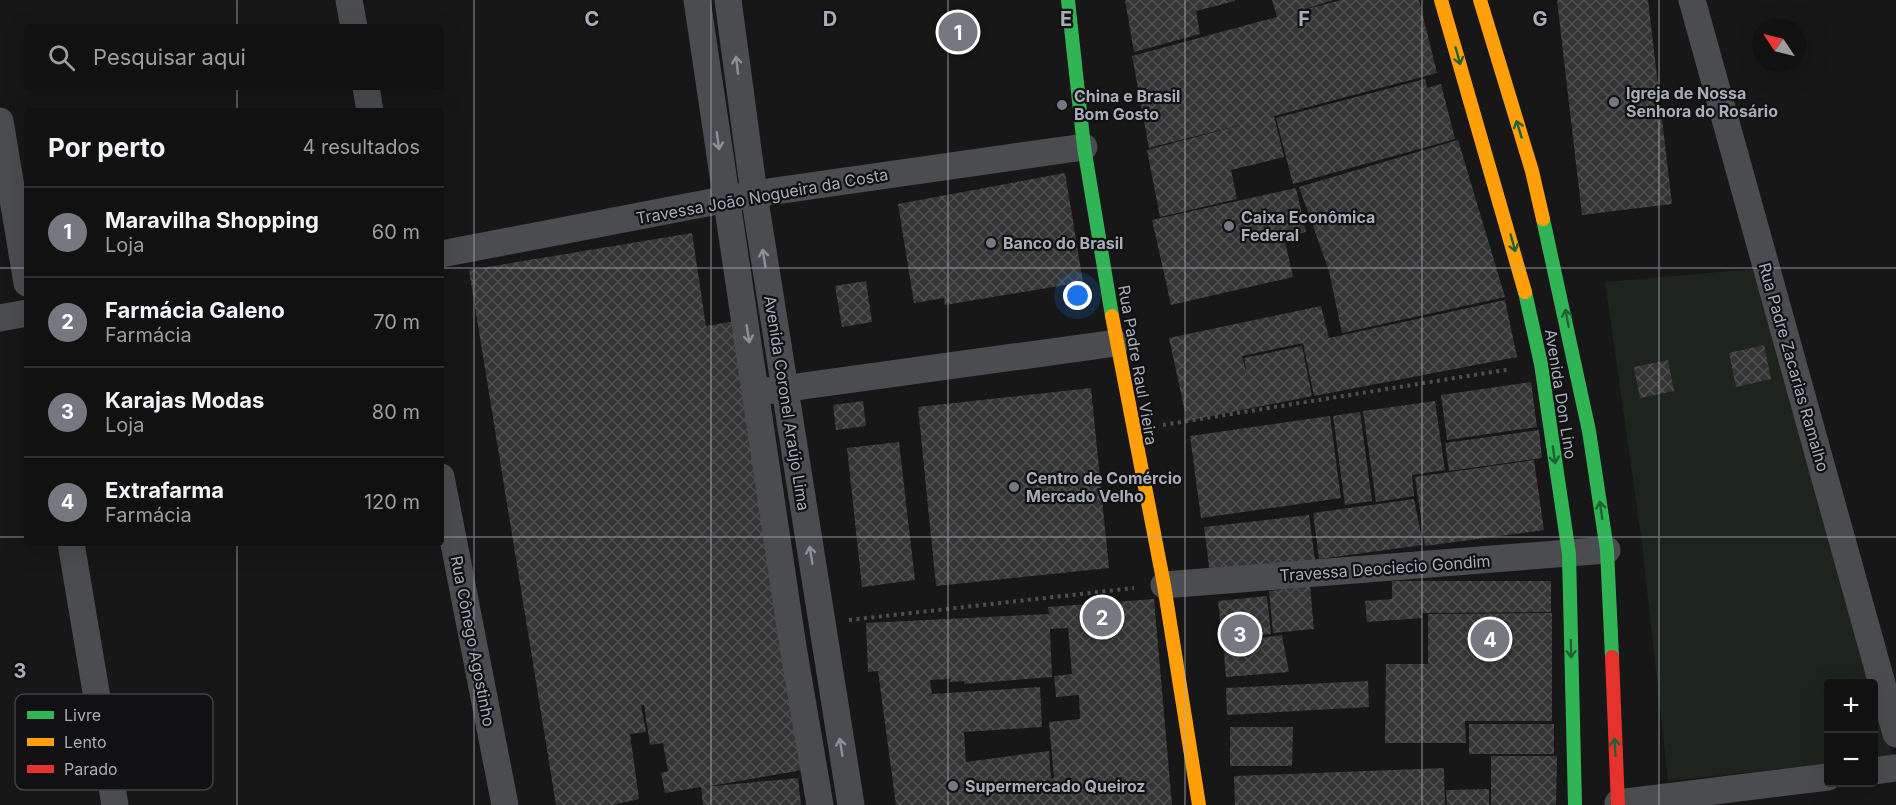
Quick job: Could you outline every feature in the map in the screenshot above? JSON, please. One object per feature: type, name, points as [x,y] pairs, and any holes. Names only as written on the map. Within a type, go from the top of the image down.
[{"type":"main road","name":"Rua Padre Raul Vieira","points":[[1068,0],[1084,147],[1116,343],[1164,585],[1199,805]]},
{"type":"main road","name":"Avenida Don Lino","points":[[1441,0],[1520,267],[1541,364],[1569,554],[1575,805]]},
{"type":"main road","name":"Avenida Don Lino","points":[[1480,0],[1532,171],[1565,310],[1589,430],[1607,550],[1618,804]]},
{"type":"street","points":[[349,0],[353,24]]},
{"type":"street","name":"Avenida Coronel Araújo Lima","points":[[698,0],[726,200],[820,805]]},
{"type":"street","name":"Avenida Coronel Araújo Lima","points":[[728,0],[754,194],[851,805]]},
{"type":"street","name":"Rua Padre Zacarias Ramalho","points":[[1692,0],[1896,734]]},
{"type":"street","points":[[366,90],[370,108]]},
{"type":"street","points":[[0,121],[24,265]]},
{"type":"street","name":"Travessa João Nogueira da Costa","points":[[444,253],[754,194],[1084,147]]},
{"type":"street","points":[[0,318],[24,314]]},
{"type":"street","points":[[757,393],[1116,343]]},
{"type":"street","name":"Rua Cônego Agostinho","points":[[444,492],[505,805]]},
{"type":"street","points":[[72,546],[96,694]]},
{"type":"street","name":"Travessa Deociecio Gondim","points":[[1164,585],[1607,550]]},
{"type":"street","points":[[794,647],[823,633]]},
{"type":"street","points":[[1878,770],[1896,768]]},
{"type":"street","points":[[1618,804],[1824,778]]},
{"type":"street","points":[[112,790],[115,805]]},
{"type":"path","points":[[1133,430],[1541,364]]},
{"type":"path","points":[[823,633],[1164,585]]},
{"type":"shaded area","points":[[1754,269],[1871,679],[1824,679],[1824,764],[1668,781],[1642,543],[1605,282]]},
{"type":"shaded area","points":[[1878,704],[1893,758],[1878,760]]},
{"type":"building","points":[[1125,0],[1235,1],[1196,11],[1200,34],[1134,52]]},
{"type":"building","points":[[1272,0],[1333,0],[1296,12],[1341,0],[1419,0],[1437,73],[1274,116],[1284,157],[1231,170],[1237,199],[1160,217],[1147,150],[1252,122],[1149,148],[1132,56],[1277,17]]},
{"type":"building","name":"Igreja de Nossa Senhora do Rosário","points":[[1557,0],[1648,0],[1672,204],[1582,215]]},
{"type":"building","points":[[1425,79],[1427,88],[1441,84],[1455,139],[1293,184],[1276,118]]},
{"type":"building","points":[[1458,140],[1505,297],[1342,333],[1329,271],[1299,187]]},
{"type":"building","name":"Banco do Brasil","points":[[1065,173],[1083,282],[945,305],[944,298],[914,303],[898,204]]},
{"type":"building","points":[[1296,188],[1306,232],[1284,237],[1293,277],[1171,305],[1152,220]]},
{"type":"building","points":[[692,233],[706,326],[736,321],[803,770],[704,787],[798,778],[801,805],[703,805],[701,787],[665,793],[661,773],[668,771],[663,743],[650,745],[644,705],[641,705],[646,732],[630,734],[639,799],[613,805],[556,805],[469,270]]},
{"type":"building","points":[[866,281],[872,322],[842,327],[835,286]]},
{"type":"building","points":[[1505,300],[1517,357],[1314,396],[1303,343],[1242,356],[1247,376],[1244,358],[1302,346],[1312,396],[1187,421],[1169,338],[1321,306],[1329,338]]},
{"type":"building","points":[[1764,345],[1771,379],[1736,387],[1729,353]]},
{"type":"building","points":[[1668,360],[1674,391],[1640,398],[1634,367]]},
{"type":"building","points":[[1531,382],[1537,427],[1447,440],[1441,395]]},
{"type":"building","name":"Centro de Comércio Mercado Velho","points":[[1091,388],[1109,568],[936,586],[918,407]]},
{"type":"building","points":[[863,401],[866,426],[836,430],[833,405]]},
{"type":"building","points":[[1435,401],[1445,470],[1412,475],[1414,496],[1376,502],[1363,411]]},
{"type":"building","points":[[1360,412],[1372,501],[1345,505],[1333,416]]},
{"type":"building","points":[[1330,416],[1341,498],[1201,518],[1190,436]]},
{"type":"building","points":[[1539,430],[1542,458],[1449,471],[1445,443]]},
{"type":"building","points":[[899,442],[915,580],[862,587],[847,448]]},
{"type":"building","points":[[1534,460],[1544,530],[1425,546],[1415,477]]},
{"type":"building","points":[[1414,499],[1423,545],[1319,559],[1313,513]]},
{"type":"building","points":[[1309,515],[1315,560],[1210,574],[1204,527]]},
{"type":"building","points":[[1392,581],[1551,581],[1551,612],[1422,613],[1422,618],[1367,622],[1365,601],[1392,599]]},
{"type":"building","points":[[1310,586],[1314,629],[1273,633],[1269,591]]},
{"type":"building","points":[[1267,596],[1271,634],[1222,639],[1218,601]]},
{"type":"building","points":[[1154,599],[1172,805],[896,805],[878,671],[868,672],[866,623],[1049,614],[1048,607]],"holes":[[[1068,628],[1072,674],[1054,676],[1056,697],[1079,695],[1080,719],[1049,722],[1054,778],[1051,778],[1049,751],[966,762],[964,732],[1042,727],[1040,687],[932,694],[930,680],[950,679],[950,682],[964,681],[964,684],[1052,677],[1050,629]]]},
{"type":"building","points":[[1552,613],[1552,721],[1465,721],[1466,743],[1385,743],[1386,664],[1428,664],[1428,614]]},
{"type":"building","points":[[1282,635],[1289,672],[1226,677],[1223,643]]},
{"type":"building","points":[[1368,681],[1369,707],[1227,715],[1226,688]]},
{"type":"building","points":[[1469,724],[1554,724],[1554,754],[1469,754]]},
{"type":"building","points":[[1230,727],[1293,727],[1292,766],[1230,766]]},
{"type":"building","points":[[1491,756],[1557,756],[1556,805],[1491,805]]},
{"type":"building","points":[[1444,768],[1445,805],[1235,805],[1234,776]]},
{"type":"building","points":[[1489,789],[1489,805],[1447,805],[1446,790]]},
{"type":"traffic: fast","points":[[1068,0],[1084,147],[1112,316]]},
{"type":"traffic: fast","points":[[1543,219],[1589,431],[1607,550],[1612,657]]},
{"type":"traffic: fast","points":[[1525,292],[1541,364],[1569,554],[1575,805]]},
{"type":"traffic: slow","points":[[1441,0],[1525,292]]},
{"type":"traffic: slow","points":[[1480,0],[1532,171],[1543,219]]},
{"type":"traffic: slow","points":[[1112,316],[1164,585],[1199,805]]},
{"type":"traffic: jam","points":[[1612,657],[1618,805]]},
{"type":"place","name":"Maravilha Shopping","points":[[958,32]]},
{"type":"place","name":"Igreja de Nossa Senhora do Rosário","points":[[1614,102]]},
{"type":"place","name":"China e Brasil Bom Gosto","points":[[1062,105]]},
{"type":"place","name":"Caixa Econômica Federal","points":[[1229,226]]},
{"type":"place","name":"Banco do Brasil","points":[[991,243]]},
{"type":"place","name":"Centro de Comércio Mercado Velho","points":[[1014,487]]},
{"type":"place","name":"Farmácia Galeno","points":[[1102,617]]},
{"type":"place","name":"Karajas Modas","points":[[1240,634]]},
{"type":"place","name":"Extrafarma","points":[[1490,639]]},
{"type":"place","name":"Supermercado Queiroz","points":[[953,786]]}]
